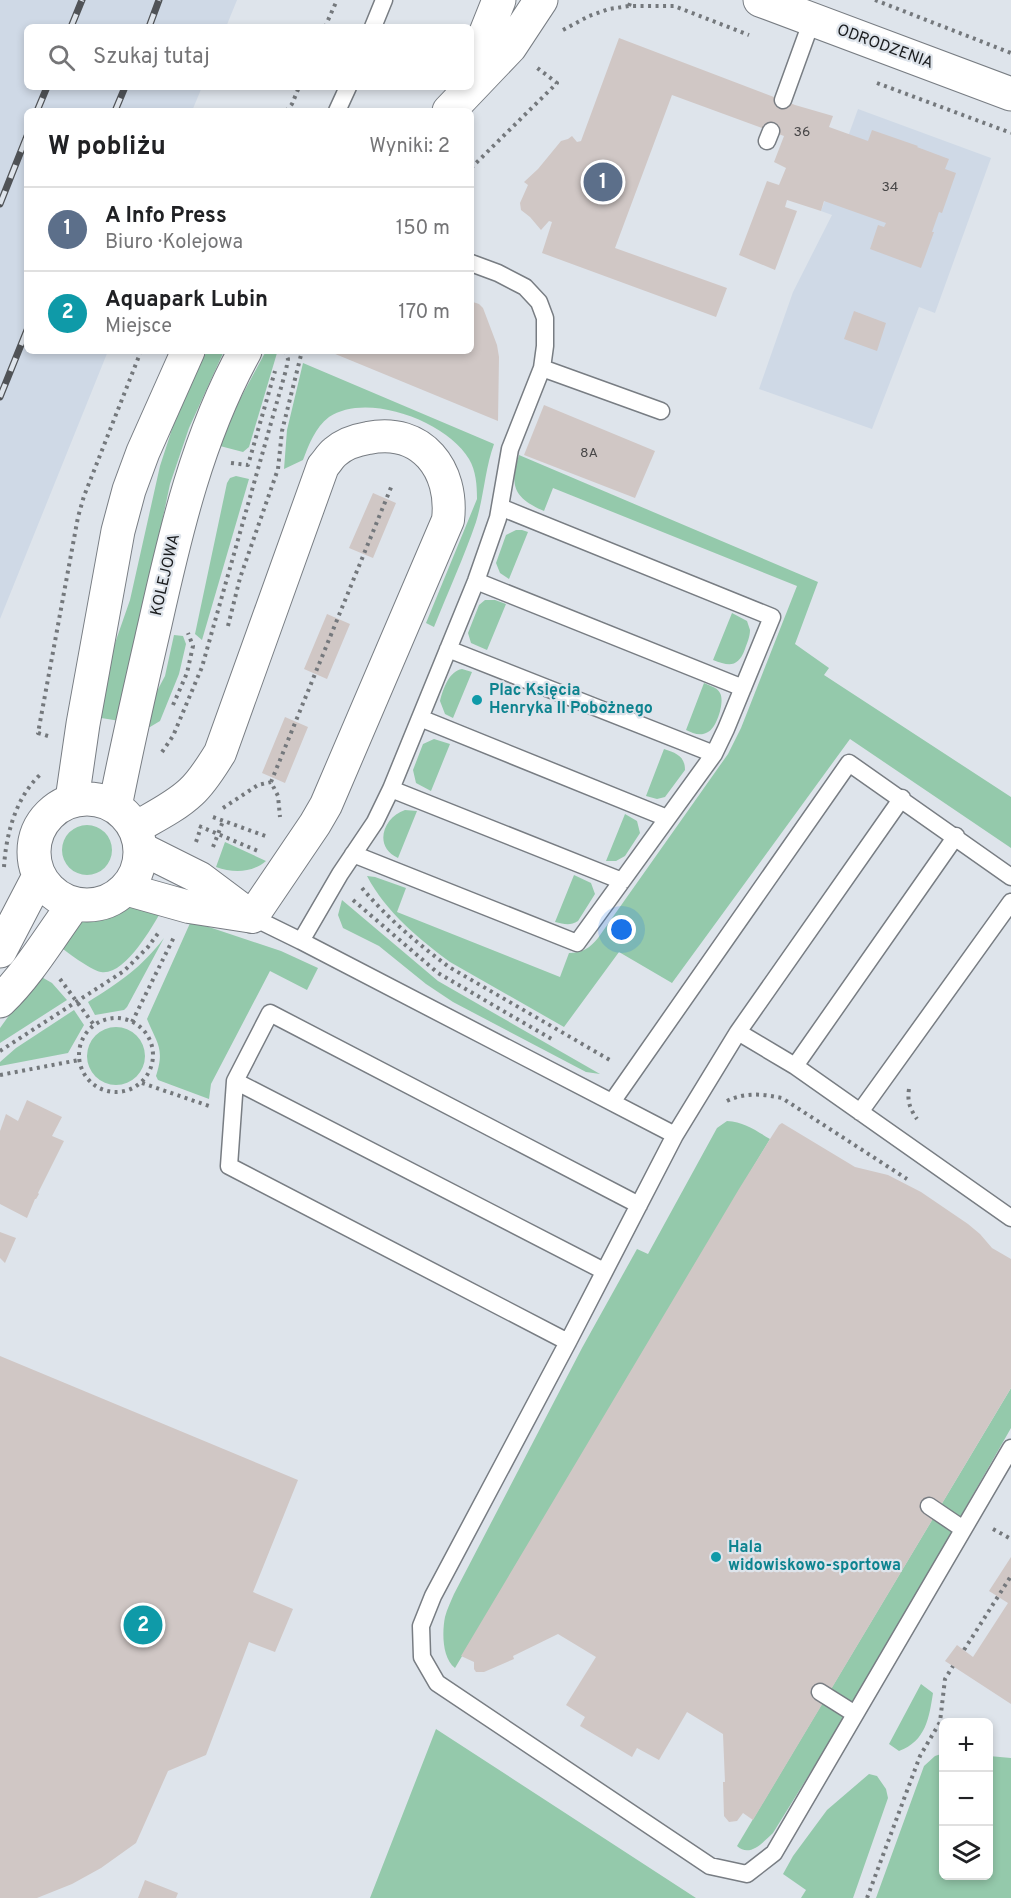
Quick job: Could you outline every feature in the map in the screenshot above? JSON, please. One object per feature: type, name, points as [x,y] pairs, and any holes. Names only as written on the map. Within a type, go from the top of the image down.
[{"type":"street","points":[[474,62],[499,0]]},
{"type":"street","points":[[474,83],[510,46],[541,0]]},
{"type":"street","name":"ODRODZENIA","points":[[760,0],[1011,94]]},
{"type":"street","points":[[72,800],[83,724],[118,531],[142,452],[187,354]]},
{"type":"street","name":"KOLEJOWA","points":[[130,828],[130,733],[182,509],[201,447],[242,354]]},
{"type":"street","points":[[130,828],[176,803],[191,792],[207,774],[220,753],[323,466],[336,451],[355,440],[378,436],[397,436],[427,451],[446,480],[450,507],[448,520],[326,805],[252,917]]},
{"type":"street","points":[[130,828],[137,870],[125,889],[110,900],[93,905],[74,904],[48,889],[39,876],[34,861],[34,845],[38,830],[46,817],[58,807],[72,800],[87,798],[102,800],[130,828],[184,871],[200,878],[252,917]]},
{"type":"street","points":[[0,951],[39,876]]},
{"type":"street","points":[[125,889],[189,907],[252,917]]},
{"type":"street","points":[[0,1001],[35,961],[74,904]]},
{"type":"lane","points":[[374,24],[384,0]]},
{"type":"lane","points":[[783,100],[812,20]]},
{"type":"lane","points":[[338,108],[347,90]]},
{"type":"lane","points":[[301,940],[375,822],[391,789],[476,581],[500,507],[510,449],[542,368],[545,318],[539,302],[525,287],[474,264]]},
{"type":"lane","points":[[542,368],[661,411]]},
{"type":"lane","points":[[353,854],[577,943],[714,754],[726,729],[772,617],[500,507]]},
{"type":"lane","points":[[476,581],[743,687]]},
{"type":"lane","points":[[448,649],[714,754]]},
{"type":"lane","points":[[420,718],[667,818]]},
{"type":"lane","points":[[612,1102],[849,763],[956,836],[1011,877]]},
{"type":"lane","points":[[391,789],[622,881]]},
{"type":"lane","points":[[902,798],[738,1032],[675,1135],[429,1606],[422,1626],[422,1657],[437,1683],[710,1866],[747,1874],[774,1853],[1011,1448]]},
{"type":"lane","points":[[795,1066],[956,836]]},
{"type":"lane","points":[[860,1112],[1011,902]]},
{"type":"lane","points":[[252,917],[301,940],[675,1135]]},
{"type":"lane","points":[[568,1342],[229,1166],[235,1081],[270,1013],[639,1204]]},
{"type":"lane","points":[[738,1032],[795,1066],[1011,1218]]},
{"type":"lane","points":[[235,1081],[604,1271]]},
{"type":"lane","points":[[928,1506],[963,1529]]},
{"type":"lane","points":[[820,1692],[855,1714]]},
{"type":"path","points":[[326,24],[337,0]]},
{"type":"path","points":[[629,6],[631,0]]},
{"type":"path","points":[[875,0],[1011,53]]},
{"type":"path","points":[[558,36],[564,29],[588,16],[609,9],[629,6],[674,6],[750,35]]},
{"type":"path","points":[[870,80],[1011,133]]},
{"type":"path","points":[[289,108],[298,90]]},
{"type":"path","points":[[271,782],[392,485]]},
{"type":"path","points":[[210,816],[258,784],[271,782]]},
{"type":"path","points":[[271,782],[279,796],[279,825]]},
{"type":"path","points":[[184,871],[201,827]]},
{"type":"path","points":[[0,1051],[124,971],[148,947],[159,931],[173,902]]},
{"type":"path","points":[[120,1018],[142,1029],[149,1038],[152,1061],[142,1083],[117,1092],[104,1090],[92,1084],[83,1073],[79,1060],[79,1047],[85,1035],[94,1025],[106,1019],[120,1018]]},
{"type":"path","points":[[0,1075],[79,1060]]},
{"type":"path","points":[[142,1083],[233,1115]]},
{"type":"path","points":[[909,1087],[910,1108],[919,1122]]},
{"type":"path","points":[[722,1105],[737,1096],[749,1094],[766,1094],[782,1098],[911,1182]]},
{"type":"path","points":[[964,1650],[1011,1576]]},
{"type":"path","points":[[867,1898],[920,1756],[940,1722],[945,1679],[953,1666]]},
{"type":"shaded area","points":[[0,0],[237,0],[227,24],[24,24],[24,90],[201,90],[193,108],[24,108],[24,354],[107,354],[0,619]]},
{"type":"shaded area","points":[[858,109],[991,158],[935,313],[919,307],[872,429],[759,389],[793,292],[832,215],[821,211]]},
{"type":"green space","points":[[205,354],[223,354],[189,428],[170,484],[120,721],[95,717],[114,646],[130,600],[160,466],[191,382]]},
{"type":"green space","points":[[264,354],[277,354],[249,447],[243,452],[220,446],[239,401]]},
{"type":"green space","points":[[303,363],[494,444],[476,522],[434,627],[426,623],[477,499],[476,478],[469,459],[459,446],[444,433],[425,423],[405,414],[364,407],[345,410],[329,417],[316,431],[303,460],[284,469],[287,430]]},
{"type":"green space","points":[[519,455],[818,582],[795,644],[829,668],[824,675],[1011,797],[1011,848],[850,739],[672,983],[619,952],[564,1027],[450,962],[426,944],[393,913],[367,876],[406,888],[397,912],[560,977],[569,953],[585,949],[598,938],[728,754],[741,728],[797,586],[553,488],[544,511],[526,501],[516,490],[514,475]]},
{"type":"green space","points":[[236,476],[249,479],[202,640],[195,634],[227,483],[230,478]]},
{"type":"green space","points":[[516,530],[528,532],[509,579],[500,573],[496,563],[506,535]]},
{"type":"green space","points":[[485,600],[495,600],[506,604],[487,650],[471,643],[468,633],[479,605]]},
{"type":"green space","points":[[732,613],[747,621],[750,633],[739,660],[728,664],[713,660]]},
{"type":"green space","points":[[174,635],[183,636],[186,644],[179,674],[160,721],[150,727],[142,725],[165,676]]},
{"type":"green space","points":[[457,670],[472,672],[453,718],[445,714],[440,701],[450,677]]},
{"type":"green space","points":[[704,683],[719,691],[722,702],[711,730],[699,734],[686,730]]},
{"type":"green space","points":[[434,739],[450,744],[431,791],[416,783],[413,770],[423,744]]},
{"type":"green space","points":[[664,749],[682,758],[685,770],[665,797],[657,799],[646,796]]},
{"type":"green space","points":[[405,810],[417,811],[398,858],[385,847],[384,832],[391,819]]},
{"type":"green space","points":[[625,814],[637,821],[640,833],[625,856],[616,861],[606,861]]},
{"type":"green space","points":[[87,825],[101,829],[108,836],[112,850],[108,864],[101,871],[87,875],[73,871],[66,864],[62,850],[66,836],[73,829]]},
{"type":"green space","points":[[225,842],[266,861],[255,868],[242,871],[216,867]]},
{"type":"green space","points":[[574,875],[591,883],[595,894],[578,921],[570,924],[555,922]]},
{"type":"green space","points":[[342,900],[438,981],[600,1074],[586,1072],[453,1002],[426,984],[379,946],[343,928],[338,915]]},
{"type":"green space","points":[[135,907],[162,910],[137,949],[128,959],[110,971],[101,972],[91,968],[56,944],[79,922]]},
{"type":"green space","points":[[191,921],[281,951],[318,968],[307,990],[270,971],[211,1084],[209,1099],[158,1080],[156,1076],[160,1052],[147,1019]]},
{"type":"green space","points":[[164,938],[127,1007],[124,1010],[95,1015],[88,1002],[129,974]]},
{"type":"green space","points":[[38,975],[52,983],[67,1000],[0,1043],[0,1028]]},
{"type":"green space","points":[[74,1010],[84,1025],[68,1053],[0,1066],[0,1062],[16,1048]]},
{"type":"green space","points":[[110,1027],[122,1027],[137,1035],[145,1050],[145,1062],[137,1077],[122,1085],[110,1085],[95,1077],[87,1062],[87,1050],[95,1035]]},
{"type":"green space","points":[[727,1121],[744,1125],[770,1139],[455,1668],[445,1651],[443,1637],[445,1617],[454,1594],[582,1348],[637,1249],[648,1254],[717,1128]]},
{"type":"green space","points":[[1011,1388],[1011,1428],[859,1694],[773,1833],[751,1850],[742,1849],[737,1846]]},
{"type":"green space","points":[[921,1684],[933,1693],[928,1720],[921,1735],[908,1747],[899,1751],[889,1744]]},
{"type":"green space","points":[[436,1729],[696,1898],[370,1898]]},
{"type":"green space","points":[[939,1755],[939,1880],[993,1880],[993,1756],[1011,1758],[1011,1898],[876,1898],[924,1766]]},
{"type":"green space","points":[[869,1774],[877,1776],[886,1789],[888,1798],[853,1898],[801,1898],[806,1890],[783,1874],[793,1856],[827,1810]]},
{"type":"building","points":[[619,38],[795,105],[833,116],[829,127],[868,141],[872,130],[949,159],[945,169],[956,173],[942,213],[939,212],[921,268],[870,249],[878,225],[884,227],[886,223],[824,201],[821,211],[787,200],[785,207],[797,211],[775,270],[739,255],[767,181],[779,185],[786,168],[774,162],[784,136],[672,95],[615,248],[727,288],[716,317],[542,253],[552,222],[549,221],[541,230],[521,210],[520,203],[528,185],[524,182],[561,141],[572,136],[577,142],[581,141]]},
{"type":"building","points":[[474,302],[479,304],[483,308],[497,345],[499,357],[498,421],[335,354],[474,354]]},
{"type":"building","points":[[854,311],[886,323],[877,351],[844,339]]},
{"type":"building","points":[[544,405],[655,451],[635,498],[524,455]]},
{"type":"building","points":[[373,493],[396,503],[373,558],[349,548]]},
{"type":"building","points":[[327,614],[350,624],[327,679],[304,669]]},
{"type":"building","points":[[285,717],[308,727],[285,783],[262,773]]},
{"type":"building","points":[[27,1100],[62,1117],[52,1136],[64,1141],[27,1218],[0,1204],[0,1131],[6,1114],[18,1121]]},
{"type":"building","name":"Hala widowiskowo-sportowa","points":[[782,1123],[855,1167],[888,1175],[921,1192],[968,1224],[992,1248],[1011,1259],[1011,1388],[753,1820],[743,1813],[737,1821],[729,1822],[724,1816],[723,1734],[687,1712],[659,1760],[637,1748],[632,1757],[580,1726],[585,1717],[566,1705],[596,1657],[558,1634],[513,1656],[514,1659],[484,1672],[476,1672],[474,1662],[461,1656],[739,1189]]},
{"type":"building","points":[[0,1232],[16,1238],[5,1263],[0,1258]]},
{"type":"building","points":[[0,1356],[298,1480],[253,1592],[293,1609],[275,1652],[249,1642],[206,1755],[168,1771],[136,1843],[101,1868],[72,1884],[37,1898],[0,1898]]},
{"type":"building","points":[[1011,1557],[1011,1704],[945,1661],[957,1645],[973,1657],[1008,1603],[989,1591]]},
{"type":"building","points":[[145,1880],[178,1893],[176,1898],[138,1898]]},
{"type":"railway","points":[[72,24],[82,0]]},
{"type":"railway","points":[[150,24],[159,0]]},
{"type":"railway","points":[[38,108],[46,90]]},
{"type":"railway","points":[[116,108],[124,90]]},
{"type":"railway","points":[[0,204],[24,144]]},
{"type":"railway","points":[[0,397],[24,337]]},
{"type":"place","name":"A Info Press","points":[[603,182]]},
{"type":"place","name":"Plac Księcia Henryka II Pobożnego","points":[[477,700]]},
{"type":"place","name":"Hala widowiskowo-sportowa","points":[[716,1557]]},
{"type":"place","name":"Aquapark Lubin","points":[[143,1625]]}]
